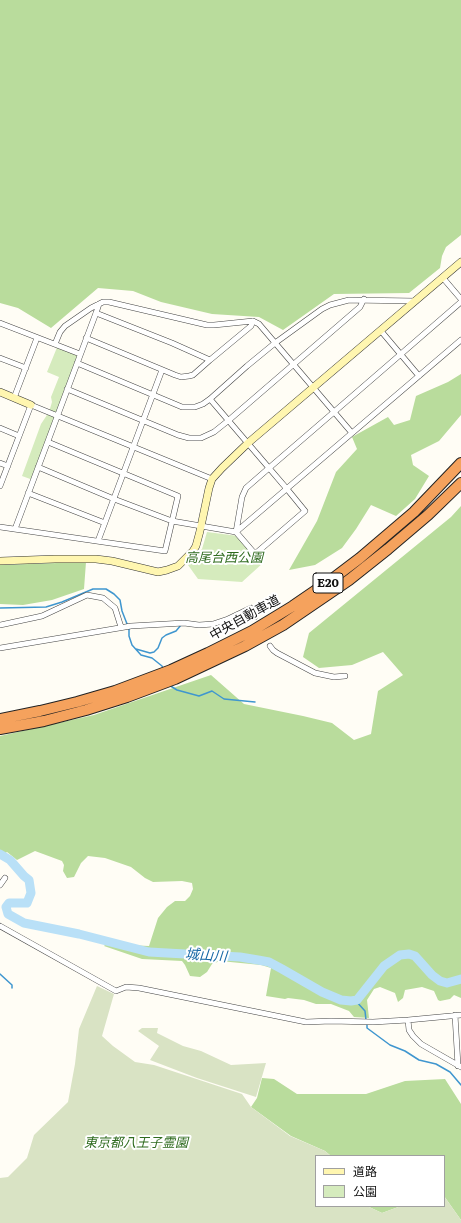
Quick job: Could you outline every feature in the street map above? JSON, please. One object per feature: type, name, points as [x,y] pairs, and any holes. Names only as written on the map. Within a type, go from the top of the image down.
[{"type":"highway","name":"中央自動車道","points":[[173,675],[208,653],[252,631],[332,580],[399,525],[431,495],[461,463]]},
{"type":"highway","name":"中央自動車道","points":[[0,729],[44,721],[86,710],[157,681],[208,664],[251,642],[283,624],[349,580],[428,515],[461,483]]},
{"type":"highway","name":"中央自動車道","points":[[0,719],[78,702],[115,690],[157,681]]},
{"type":"street","points":[[0,561],[96,559],[112,561],[158,572],[178,566],[196,546],[206,496],[212,479],[222,468],[248,444],[461,262]]},
{"type":"street","points":[[443,278],[461,299]]},
{"type":"street","points":[[77,363],[152,395],[182,407],[189,408],[202,404],[210,399],[275,343],[322,309],[330,305],[349,300],[364,299],[416,301]]},
{"type":"street","points":[[67,389],[178,435],[201,438],[214,432],[229,420],[360,308],[364,299]]},
{"type":"street","points":[[55,344],[60,332],[65,326],[91,308],[99,304],[109,302],[207,325],[253,321],[259,324],[352,433]]},
{"type":"street","points":[[236,532],[242,497],[246,488],[461,302]]},
{"type":"street","points":[[15,529],[99,304]]},
{"type":"street","points":[[96,313],[172,343],[210,360]]},
{"type":"street","points":[[86,338],[175,375],[189,376],[198,372],[251,326],[253,321]]},
{"type":"street","points":[[0,323],[80,354]]},
{"type":"street","points":[[381,331],[419,376]]},
{"type":"street","points":[[14,398],[37,338]]},
{"type":"street","points":[[236,532],[461,340]]},
{"type":"street","points":[[0,358],[26,368]]},
{"type":"street","points":[[98,541],[162,370]]},
{"type":"street","points":[[0,392],[212,479]]},
{"type":"street","points":[[38,468],[172,521],[236,532],[255,554],[305,511],[210,399]]},
{"type":"street","points":[[0,486],[31,405]]},
{"type":"street","points":[[0,428],[19,436]]},
{"type":"street","points":[[0,527],[165,552],[178,496],[48,442]]},
{"type":"street","points":[[0,463],[8,466]]},
{"type":"street","points":[[28,493],[105,523]]},
{"type":"street","points":[[0,625],[42,616],[87,595],[104,598],[115,608],[126,626]]},
{"type":"street","points":[[0,648],[126,626],[213,624],[228,619],[251,608],[255,618]]},
{"type":"street","points":[[270,646],[277,653],[315,673],[334,677],[346,676]]},
{"type":"street","points":[[0,885],[5,878]]},
{"type":"street","points":[[0,926],[116,991],[126,987],[139,988],[299,1021],[373,1022],[461,1015]]},
{"type":"street","points":[[455,1015],[460,1066]]},
{"type":"street","points":[[408,1020],[409,1030],[420,1044],[460,1066]]},
{"type":"green space","points":[[0,0],[461,0],[461,235],[446,247],[442,256],[440,268],[409,293],[334,294],[283,330],[259,317],[212,314],[161,302],[133,291],[98,288],[51,328],[18,308],[0,303]]},
{"type":"green space","points":[[58,345],[80,354],[33,480],[22,476],[41,424],[49,412],[52,402],[51,397],[59,377],[47,372]]},
{"type":"green space","points":[[461,374],[461,415],[439,441],[411,455],[413,465],[429,476],[415,499],[396,516],[371,505],[342,548],[315,565],[289,570],[317,521],[336,472],[357,449],[352,437],[388,417],[394,425],[410,420],[416,396],[448,382]]},
{"type":"green space","points":[[461,506],[461,998],[454,995],[450,999],[440,1001],[438,1000],[434,991],[422,987],[405,990],[403,998],[398,1002],[395,993],[380,987],[374,989],[367,1000],[369,1018],[354,1017],[349,1011],[331,1004],[316,1004],[304,1000],[266,996],[271,968],[261,965],[220,961],[212,964],[207,972],[200,977],[190,976],[182,961],[142,959],[104,946],[106,944],[149,946],[158,918],[167,907],[175,901],[185,901],[190,896],[193,889],[192,883],[182,881],[153,882],[145,878],[131,867],[105,858],[88,856],[81,863],[74,877],[67,878],[63,871],[64,865],[62,861],[35,851],[17,860],[7,852],[0,857],[0,736],[94,715],[211,675],[244,704],[332,723],[354,740],[371,734],[378,691],[403,675],[383,652],[352,665],[319,668],[303,657],[309,633],[451,517]]},
{"type":"green space","name":"高尾台西公園","points":[[207,532],[238,536],[263,563],[242,582],[198,579],[188,565],[202,549]]},
{"type":"green space","points":[[86,562],[84,589],[52,600],[23,605],[0,604],[0,565]]},
{"type":"green space","name":"東京都八王子霊園","points":[[97,986],[114,994],[102,1036],[113,1046],[135,1062],[154,1065],[242,1094],[251,1107],[290,1136],[325,1151],[330,1155],[315,1155],[315,1207],[369,1207],[382,1213],[398,1207],[445,1207],[445,1197],[461,1220],[461,1223],[0,1223],[0,1178],[8,1177],[27,1158],[34,1135],[68,1102],[75,1064],[79,1029]]},
{"type":"green space","points":[[142,1028],[158,1028],[157,1033],[183,1046],[201,1051],[231,1065],[266,1063],[256,1097],[197,1078],[150,1060],[159,1046],[138,1031]]},
{"type":"green space","points":[[262,1078],[274,1079],[297,1094],[366,1094],[405,1081],[445,1079],[461,1104],[461,1220],[445,1197],[445,1155],[330,1155],[325,1151],[291,1136],[251,1107],[257,1098]]},
{"type":"green space","points":[[369,1207],[398,1207],[382,1213]]},
{"type":"waterway","points":[[0,608],[46,607],[93,589],[106,589],[120,600],[122,611],[129,629],[129,636],[132,645],[141,655],[152,658],[163,668]]},
{"type":"waterway","points":[[136,649],[150,653],[154,652],[158,648],[162,638],[176,631],[181,625]]},
{"type":"waterway","points":[[169,685],[177,690],[199,696],[212,691],[224,699],[255,702]]},
{"type":"waterway","name":"城山川","points":[[0,854],[10,860],[29,880],[31,893],[27,903],[9,903],[6,907],[8,914],[24,923],[79,934],[149,952],[240,957],[269,962],[322,992],[341,1000],[357,1000],[384,966],[400,955],[409,954],[415,956],[432,975],[440,981],[447,983],[461,979]]},
{"type":"waterway","points":[[0,974],[12,985],[12,988]]},
{"type":"waterway","points":[[355,1000],[365,1011],[366,1020]]},
{"type":"waterway","points":[[367,1024],[367,1028],[390,1045],[405,1051],[419,1060],[436,1064],[450,1072],[461,1085]]}]
